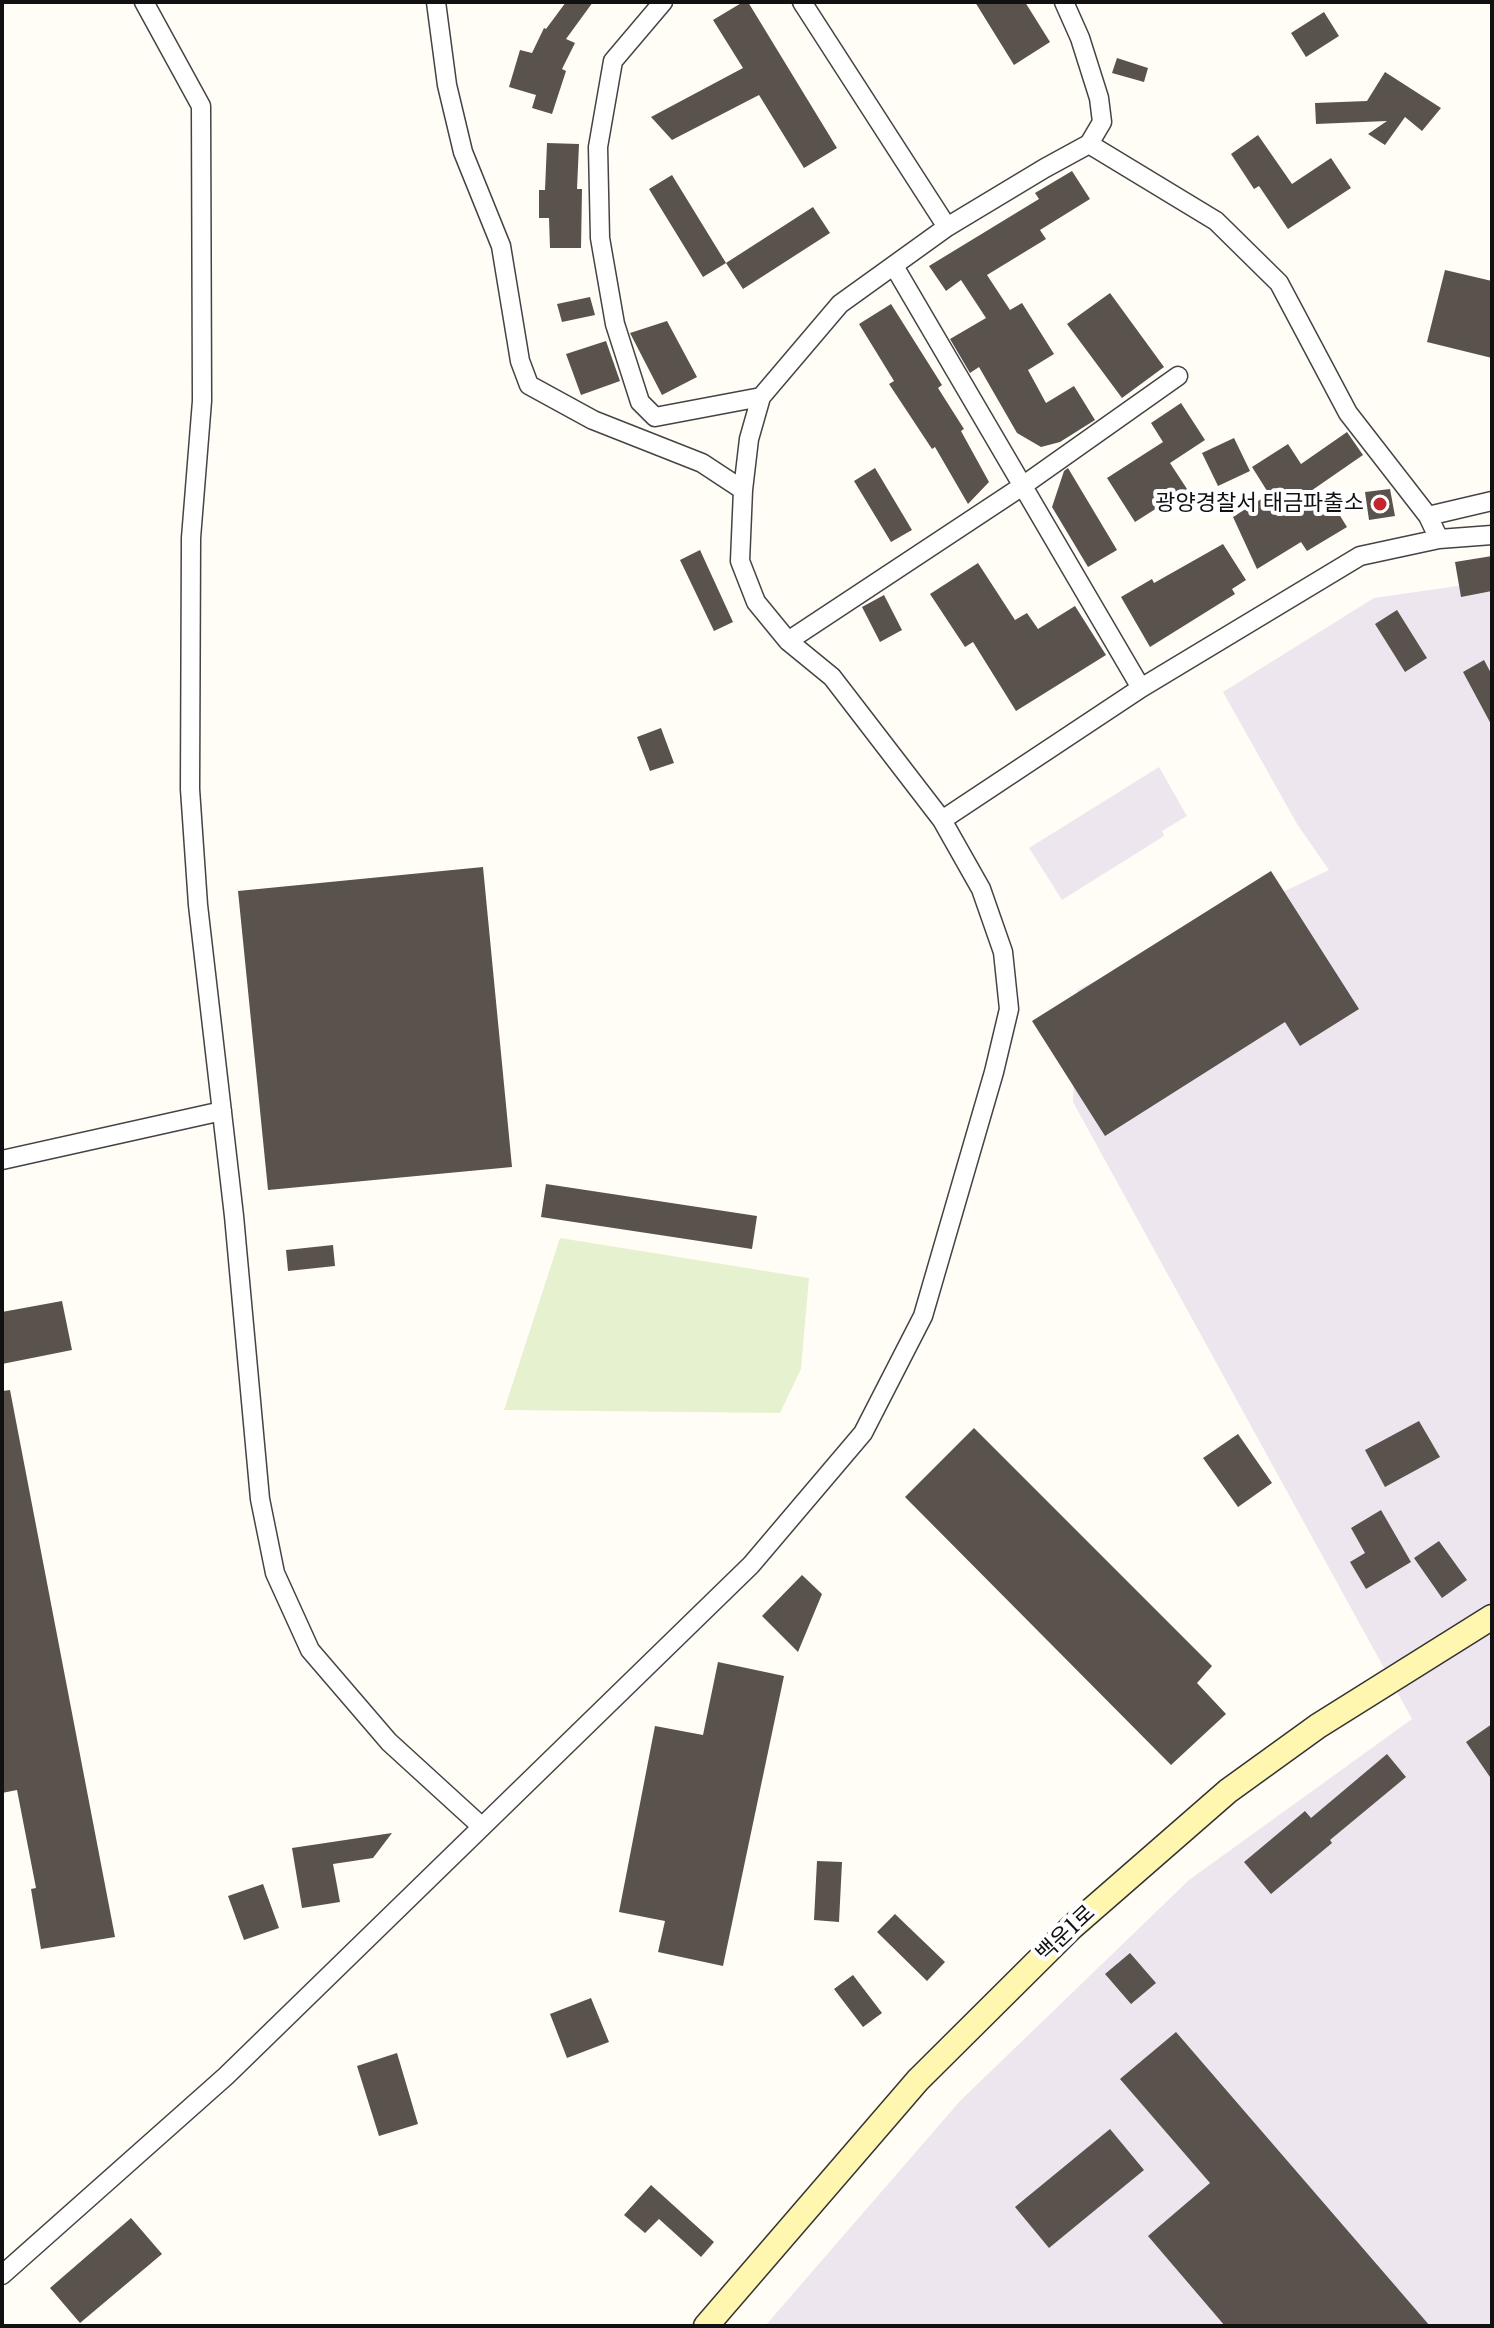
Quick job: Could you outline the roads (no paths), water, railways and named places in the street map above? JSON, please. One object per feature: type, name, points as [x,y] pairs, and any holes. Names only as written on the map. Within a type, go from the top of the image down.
[{"type":"main road","name":"백운1로","points":[[706,2326],[918,2080],[1072,1927],[1228,1791],[1318,1726],[1492,1617]]},
{"type":"street","points":[[144,2],[201,106],[202,401],[191,538],[190,789],[198,905],[222,1111],[260,1499],[275,1573],[310,1650],[389,1742],[481,1826]]},
{"type":"street","points":[[436,2],[447,85],[463,152],[501,246],[520,361],[529,385],[593,420],[702,463],[743,490]]},
{"type":"street","points":[[663,2],[613,61],[598,147],[600,238],[615,324],[640,402],[655,417],[761,397]]},
{"type":"street","points":[[802,2],[947,227]]},
{"type":"street","points":[[2,2275],[226,2076],[751,1565],[863,1433],[923,1316],[994,1072],[1009,1009],[1003,952],[981,889],[942,820],[832,677],[788,641],[756,602],[740,561],[743,490],[749,439],[761,397],[840,304],[947,227],[1089,144],[1102,122],[1099,98],[1080,38],[1064,2]]},
{"type":"street","points":[[1089,144],[1216,221],[1279,283],[1348,413],[1428,516],[1439,539]]},
{"type":"street","points":[[894,266],[1141,688]]},
{"type":"street","points":[[788,641],[1021,487],[1178,376]]},
{"type":"street","points":[[1428,516],[1492,501]]},
{"type":"street","points":[[942,820],[1141,688],[1360,556],[1439,539],[1492,535]]},
{"type":"street","points":[[2,1160],[222,1111]]},
{"type":"place","name":"광양경찰서 태금파출소","points":[[1380,504]]}]
